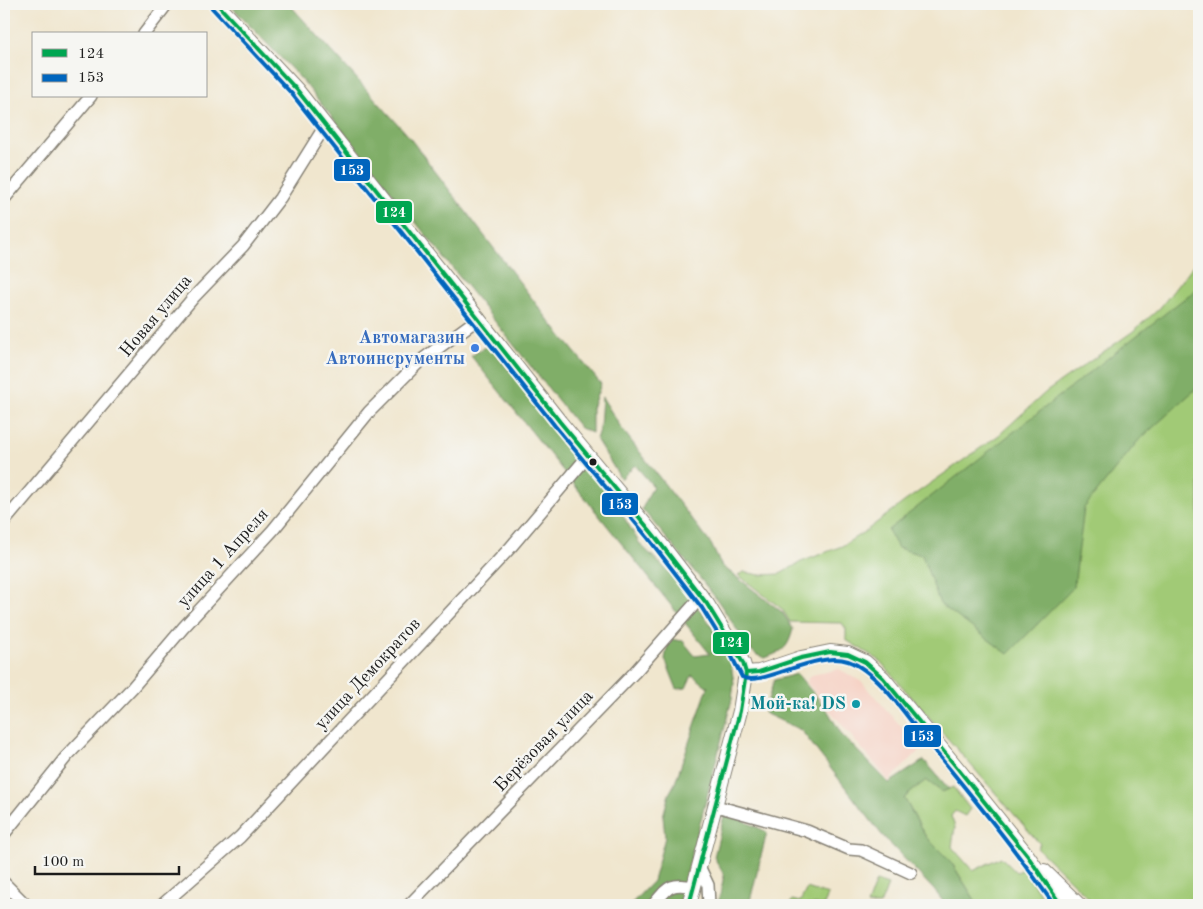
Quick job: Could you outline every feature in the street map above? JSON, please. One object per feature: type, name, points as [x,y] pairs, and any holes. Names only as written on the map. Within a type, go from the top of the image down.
[{"type":"street","points":[[146,32],[167,4]]},
{"type":"street","points":[[217,4],[297,90],[588,456],[653,534],[701,597],[737,652],[746,673],[740,711],[689,905]]},
{"type":"street","points":[[4,199],[89,98]]},
{"type":"street","name":"Новая улица","points":[[4,522],[193,298],[243,246],[280,198],[325,126]]},
{"type":"street","name":"улица 1 Апреля","points":[[4,834],[66,757],[132,688],[189,621],[274,530],[369,412],[419,362],[479,318]]},
{"type":"street","name":"улица Демократов","points":[[162,905],[240,837],[510,548],[588,456]]},
{"type":"street","name":"Берёзовая улица","points":[[409,905],[634,673],[701,597]]},
{"type":"street","points":[[746,673],[759,672],[801,658],[830,652],[848,654],[866,662],[883,678],[1028,855],[1061,905]]},
{"type":"street","points":[[716,806],[807,831],[849,849],[861,850],[911,873]]},
{"type":"street","points":[[1028,855],[1079,905]]},
{"type":"street","points":[[699,866],[708,885],[710,905]]},
{"type":"street","points":[[4,883],[26,905]]},
{"type":"street","points":[[653,905],[666,890],[673,886],[679,884],[694,887]]},
{"type":"shaded area","points":[[839,669],[862,682],[921,749],[889,781],[807,683],[808,678],[812,675]]},
{"type":"green space","points":[[229,4],[289,4],[406,133],[550,322],[601,384],[592,408],[592,433],[580,428],[303,81]]},
{"type":"green space","points":[[1199,258],[1199,905],[1096,905],[1037,848],[1040,844],[879,660],[846,640],[846,629],[842,623],[790,622],[782,609],[738,575],[744,572],[760,575],[780,574],[801,562],[842,546],[867,530],[999,435],[1046,392],[1132,332],[1159,309]]},
{"type":"green space","points":[[1199,287],[1199,386],[1138,441],[1084,508],[1074,587],[1008,654],[940,604],[922,555],[898,548],[888,530]]},
{"type":"green space","points":[[489,345],[613,499],[640,544],[674,577],[709,622],[730,658],[734,683],[732,699],[679,905],[630,905],[653,881],[665,837],[663,816],[669,794],[675,783],[708,687],[692,675],[686,688],[677,689],[665,659],[669,639],[683,641],[695,656],[710,654],[471,356]]},
{"type":"green space","points":[[602,397],[622,429],[711,544],[721,565],[782,612],[793,629],[787,645],[781,651],[765,658],[757,655],[749,648],[718,601],[642,509],[653,486],[635,465],[621,479],[596,439],[600,427]]},
{"type":"green space","points":[[797,674],[826,708],[842,735],[889,783],[924,760],[949,789],[942,792],[926,780],[904,798],[926,837],[951,862],[978,905],[946,905],[882,835],[801,730],[764,713],[774,680]]},
{"type":"green space","points":[[926,779],[942,792],[953,787],[970,809],[965,816],[955,811],[951,816],[955,827],[952,847],[973,871],[1001,857],[1016,872],[1023,869],[1048,905],[978,905],[951,862],[926,837],[904,798]]},
{"type":"green space","points":[[724,816],[736,817],[767,832],[749,905],[718,905],[724,875],[714,857]]},
{"type":"green space","points":[[876,881],[888,885],[880,905],[867,905]]},
{"type":"green space","points":[[807,888],[828,895],[824,905],[790,905],[792,900],[800,902]]},
{"type":"transit line","name":"124","points":[[217,4],[297,90],[560,422],[653,534],[707,604],[743,663],[746,673],[740,711],[689,905]]},
{"type":"transit line","name":"153","points":[[212,8],[292,94],[555,426],[648,538],[702,608],[731,655],[742,677],[751,679],[762,678],[821,660],[835,659],[848,661],[859,666],[890,694],[1023,862],[1054,905]]},
{"type":"transit line","name":"124","points":[[746,673],[759,672],[801,658],[830,652],[848,654],[865,662],[883,678],[958,769],[1027,855],[1061,905]]},
{"type":"place","name":"Автомагазин Автоинсрументы","points":[[475,348]]},
{"type":"place","name":"Мой-ка! DS","points":[[856,704]]}]
